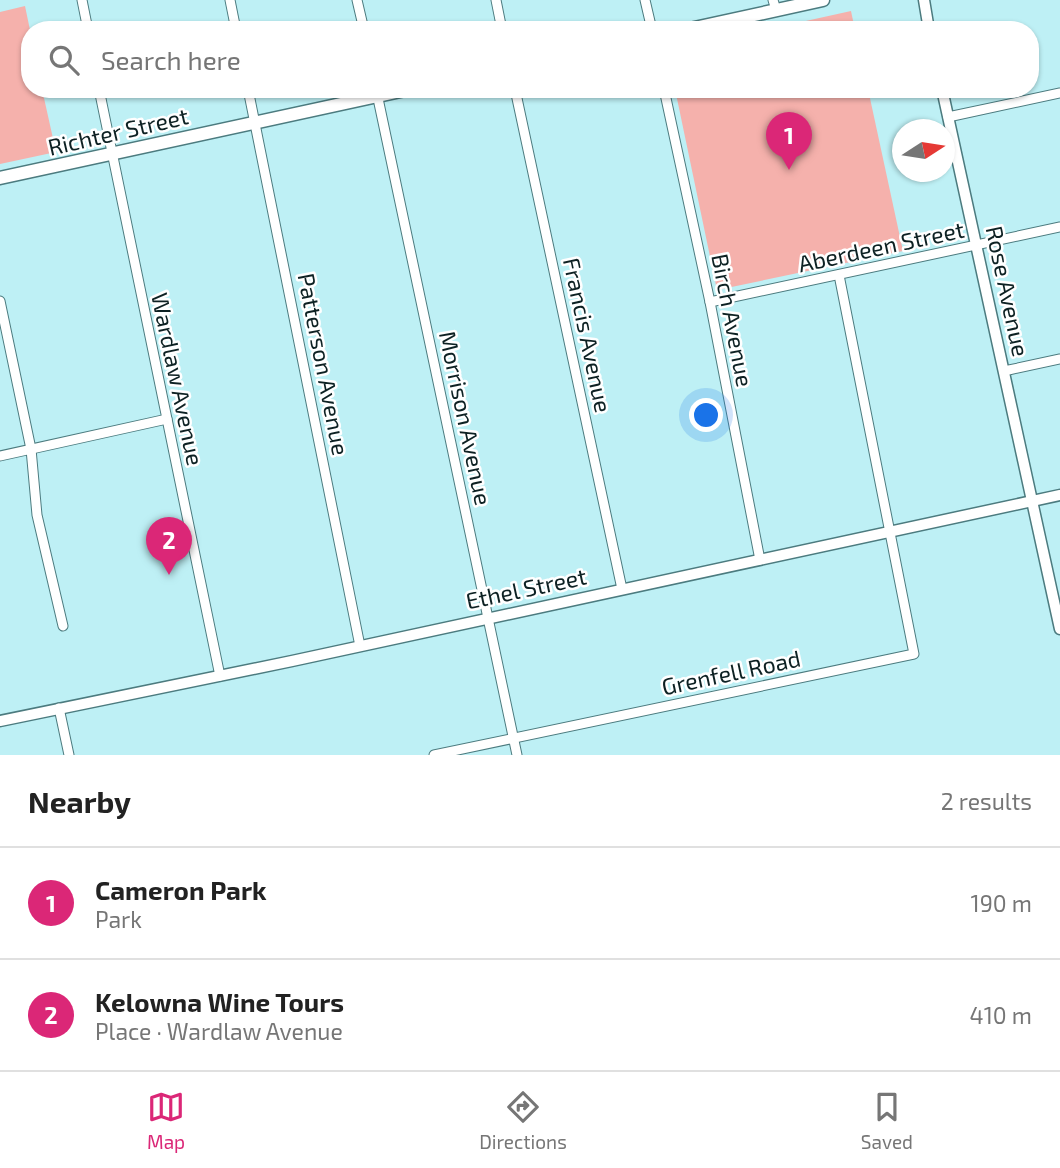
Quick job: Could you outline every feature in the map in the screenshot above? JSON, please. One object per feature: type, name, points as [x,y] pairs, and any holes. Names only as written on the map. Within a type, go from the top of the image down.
[{"type":"main road","points":[[717,21],[775,5],[823,0]]},
{"type":"main road","name":"Richter Street","points":[[0,178],[255,123],[357,98]]},
{"type":"street","points":[[82,0],[86,21]]},
{"type":"street","points":[[230,0],[234,21]]},
{"type":"street","points":[[357,0],[361,21]]},
{"type":"street","points":[[496,0],[500,21]]},
{"type":"street","points":[[645,0],[650,21]]},
{"type":"street","points":[[924,0],[928,21]]},
{"type":"street","points":[[1039,98],[1060,93]]},
{"type":"street","name":"Wardlaw Avenue","points":[[101,98],[220,676]]},
{"type":"street","name":"Patterson Avenue","points":[[250,98],[360,646]]},
{"type":"street","name":"Morrison Avenue","points":[[378,98],[517,755]]},
{"type":"street","name":"Francis Avenue","points":[[517,98],[622,589]]},
{"type":"street","name":"Birch Avenue","points":[[666,98],[710,302],[760,560]]},
{"type":"street","name":"Rose Avenue","points":[[944,98],[1060,629]]},
{"type":"street","points":[[948,117],[1037,98]]},
{"type":"street","name":"Aberdeen Street","points":[[710,302],[1060,227]]},
{"type":"street","points":[[839,275],[889,533]]},
{"type":"street","points":[[0,301],[31,449],[37,515],[63,626]]},
{"type":"street","points":[[1004,371],[1060,359]]},
{"type":"street","points":[[0,456],[167,419]]},
{"type":"street","name":"Ethel Street","points":[[0,721],[1060,495]]},
{"type":"street","name":"Grenfell Road","points":[[434,755],[914,654],[889,533]]},
{"type":"street","points":[[59,708],[69,755]]},
{"type":"shaded area","points":[[25,6],[28,21],[21,21],[21,98],[44,98],[56,152],[0,164],[0,12]]},
{"type":"shaded area","points":[[851,11],[853,21],[806,21]]},
{"type":"shaded area","points":[[677,98],[870,98],[903,251],[717,290]]},
{"type":"place","name":"Cameron Park","points":[[789,170]]},
{"type":"place","name":"Kelowna Wine Tours","points":[[169,575]]}]
